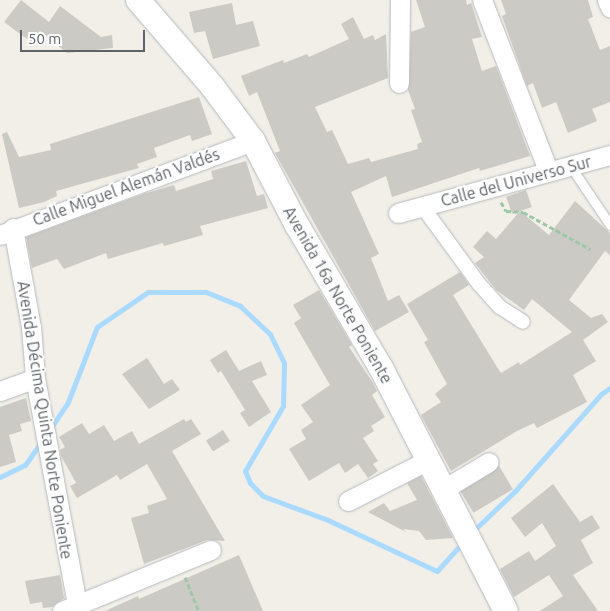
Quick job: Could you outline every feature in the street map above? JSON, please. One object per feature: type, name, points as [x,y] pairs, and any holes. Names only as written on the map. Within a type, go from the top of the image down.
[{"type":"street","name":"Avenida 16a Norte Poniente","points":[[138,0],[212,86],[253,141],[302,233],[381,368],[506,611]]},
{"type":"street","points":[[399,83],[400,0]]},
{"type":"street","points":[[482,0],[548,170]]},
{"type":"street","name":"Calle Miguel Alemán Valdés","points":[[7,232],[253,141]]},
{"type":"street","name":"Calle del Universo Sur","points":[[398,213],[548,170],[571,167],[610,155]]},
{"type":"street","name":"Calle del Universo Sur","points":[[422,206],[479,284],[500,307],[523,322]]},
{"type":"street","name":"Avenida Décima Quinta Norte Poniente","points":[[7,232],[32,328],[35,378],[50,461],[72,610]]},
{"type":"street","points":[[0,391],[35,378]]},
{"type":"street","points":[[348,501],[428,460]]},
{"type":"street","points":[[444,490],[489,462]]},
{"type":"street","points":[[72,610],[179,562],[211,550]]},
{"type":"lane","points":[[571,167],[610,225]]},
{"type":"path","points":[[497,185],[506,211],[523,212],[590,249]]},
{"type":"path","points":[[179,562],[200,611]]},
{"type":"building","points":[[21,0],[49,22],[60,6],[101,37],[112,35],[113,48],[67,53],[40,31],[31,42],[4,22]]},
{"type":"building","points":[[416,0],[466,0],[467,5],[471,3],[482,37],[472,39],[482,71],[496,66],[530,156],[480,171],[479,168],[392,197],[386,176],[351,192],[379,254],[371,258],[388,301],[399,295],[409,312],[375,331],[275,153],[280,151],[257,92],[249,96],[241,76],[283,60],[284,63],[307,54],[309,57],[349,39],[341,24],[353,17],[364,39],[373,35],[375,40],[386,34],[388,78],[315,107],[327,132],[332,130],[348,164],[369,158],[371,162],[418,149],[417,144],[422,142],[411,110],[415,109],[408,90],[411,32],[425,27]]},
{"type":"building","points":[[501,0],[588,0],[593,17],[588,19],[600,50],[610,46],[610,102],[592,109],[597,121],[568,133],[556,102],[542,108],[533,83],[527,86],[502,16],[506,14]]},
{"type":"building","points":[[232,3],[236,25],[253,21],[260,46],[213,59],[205,31],[194,33],[189,12]]},
{"type":"building","points":[[199,97],[212,134],[192,141],[190,135],[154,148],[157,157],[137,164],[139,168],[56,191],[57,196],[44,202],[19,208],[2,134],[7,132],[19,157],[51,150],[50,144]]},
{"type":"building","points":[[246,161],[257,196],[264,194],[268,208],[200,226],[203,235],[164,246],[163,243],[108,259],[106,253],[64,269],[57,259],[32,268],[26,237],[143,194],[174,185],[176,191],[213,179],[211,171]]},
{"type":"building","points":[[526,190],[532,207],[512,214],[506,197]]},
{"type":"building","points":[[575,201],[610,233],[610,255],[605,251],[569,300],[591,318],[602,314],[608,322],[583,340],[596,361],[573,375],[587,402],[537,428],[534,423],[517,431],[451,471],[421,415],[441,402],[435,394],[447,384],[424,342],[428,340],[407,304],[460,272],[469,285],[453,295],[497,367],[501,373],[519,362],[520,365],[572,332],[532,299],[524,310],[496,290],[475,263],[484,257],[473,247],[487,231],[496,239],[520,211],[549,235]]},
{"type":"building","points":[[319,290],[352,345],[349,347],[373,383],[377,391],[372,395],[385,417],[371,426],[374,431],[363,438],[378,461],[373,464],[378,471],[368,478],[358,464],[345,473],[339,463],[309,481],[289,449],[306,439],[301,430],[313,422],[301,405],[330,385],[294,323],[301,318],[293,305]]},
{"type":"building","points":[[226,350],[239,371],[261,361],[267,375],[252,381],[271,412],[249,427],[240,413],[245,410],[221,371],[218,373],[210,360]]},
{"type":"building","points":[[147,358],[164,384],[172,379],[180,390],[149,409],[122,374]]},
{"type":"building","points":[[26,398],[31,421],[20,424],[22,431],[9,435],[16,462],[0,467],[0,407]]},
{"type":"building","points":[[184,419],[186,422],[191,419],[201,434],[172,451],[225,541],[207,540],[144,564],[131,518],[149,513],[147,506],[167,499],[147,464],[120,480],[117,475],[77,498],[70,486],[76,483],[61,456],[60,450],[65,447],[59,437],[82,423],[89,434],[104,425],[114,441],[132,431],[139,444]]},
{"type":"building","points":[[223,430],[230,441],[213,452],[206,441]]},
{"type":"building","points":[[499,466],[513,489],[473,513],[460,490]]},
{"type":"building","points":[[421,476],[453,538],[426,540],[419,531],[403,529],[406,532],[368,512],[384,503],[390,511],[417,500],[407,483]]},
{"type":"building","points":[[553,484],[580,522],[592,515],[600,528],[581,540],[593,563],[573,575],[598,611],[540,611],[563,596],[549,575],[514,597],[500,569],[529,551],[535,561],[556,546],[542,523],[525,537],[511,518]]},
{"type":"building","points":[[239,555],[263,611],[105,611],[138,596],[139,599]]},
{"type":"building","points":[[60,575],[64,598],[52,607],[43,608],[42,602],[30,604],[25,581]]},
{"type":"waterway","points":[[50,429],[68,402],[97,327],[148,292],[206,292],[240,306],[270,334],[284,363],[283,406],[245,471],[250,483],[263,496],[328,520],[437,571],[463,542]]},
{"type":"waterway","points":[[472,532],[515,491],[601,394],[610,388]]},
{"type":"waterway","points":[[0,477],[25,465],[41,442]]}]
